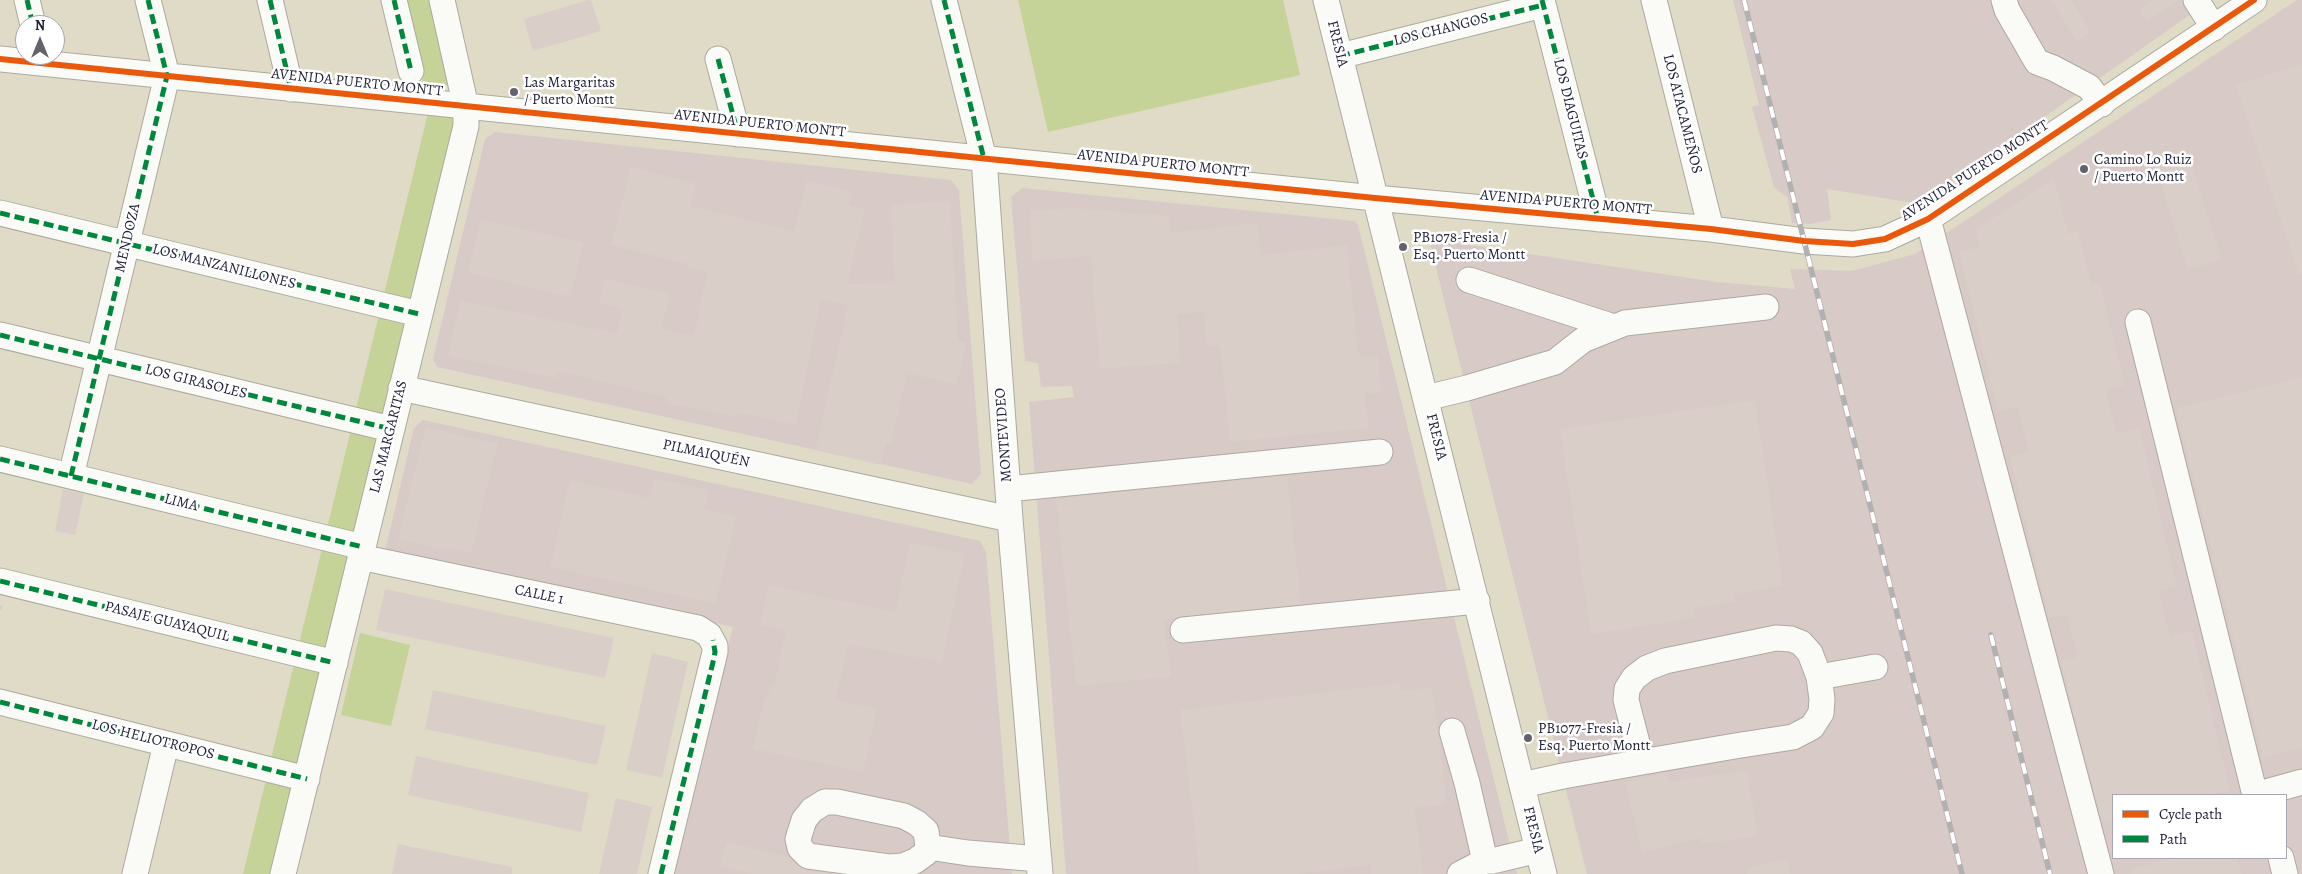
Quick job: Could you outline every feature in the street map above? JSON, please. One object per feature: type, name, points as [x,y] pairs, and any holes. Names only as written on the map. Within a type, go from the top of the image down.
[{"type":"street","points":[[27,0],[31,15]]},
{"type":"street","name":"MENDOZA","points":[[71,476],[167,76],[148,0]]},
{"type":"street","points":[[270,0],[291,88]]},
{"type":"street","points":[[394,0],[411,71]]},
{"type":"street","name":"LAS MARGARITAS","points":[[283,874],[464,134],[466,107],[442,0]]},
{"type":"street","name":"MONTEVIDEO","points":[[944,0],[984,158],[1010,520],[1039,866]]},
{"type":"street","name":"FRESIA","points":[[1326,0],[1541,862]]},
{"type":"street","name":"LOS ATACAMEÑOS","points":[[1654,0],[1711,229]]},
{"type":"street","points":[[2004,0],[2007,10],[2037,62],[2053,68],[2089,87],[2102,104]]},
{"type":"street","points":[[2196,0],[2214,28]]},
{"type":"street","name":"AVENIDA PUERTO MONTT","points":[[65,62],[167,76],[466,107],[1854,244],[1885,239],[1928,219],[2102,104],[2254,0]]},
{"type":"street","name":"LOS CHANGOS","points":[[1340,56],[1542,3]]},
{"type":"street","name":"LOS DIAGUITAS","points":[[1542,3],[1598,219]]},
{"type":"street","name":"AVENIDA PUERTO MONTT","points":[[0,59],[15,59]]},
{"type":"street","points":[[718,59],[738,134]]},
{"type":"street","name":"LOS MANZANILLONES","points":[[0,213],[419,314]]},
{"type":"street","points":[[1928,219],[2103,838],[2101,874]]},
{"type":"street","points":[[1469,280],[1614,327]]},
{"type":"street","points":[[1426,398],[1555,362],[1583,340],[1626,323],[1766,308]]},
{"type":"street","points":[[2138,322],[2260,794]]},
{"type":"street","name":"LOS GIRASOLES","points":[[0,335],[391,429]]},
{"type":"street","name":"PILMAIQUÉN","points":[[401,388],[1010,520]]},
{"type":"street","points":[[1008,490],[1380,452]]},
{"type":"street","name":"LIMA","points":[[0,459],[362,552]]},
{"type":"street","name":"CALLE 1","points":[[362,552],[698,628],[709,635],[713,640],[714,658],[661,874]]},
{"type":"street","name":"PASAJE GUAYAQUIL","points":[[0,581],[335,663]]},
{"type":"street","points":[[1183,630],[1477,601]]},
{"type":"street","points":[[1522,785],[1642,762],[1793,737],[1812,727],[1821,713],[1822,699],[1819,677],[1810,653],[1801,643],[1791,639],[1776,638],[1664,661],[1647,668],[1634,678],[1627,689],[1626,700],[1642,762]]},
{"type":"street","points":[[1819,677],[1875,667]]},
{"type":"street","name":"LOS HELIOTROPOS","points":[[0,702],[306,779]]},
{"type":"street","points":[[1452,731],[1467,782],[1485,861]]},
{"type":"street","points":[[135,874],[166,744]]},
{"type":"street","points":[[2263,794],[2302,782]]},
{"type":"street","points":[[826,802],[837,802],[904,816],[917,823],[926,831],[928,847],[926,853],[915,861],[903,866],[889,867],[808,856],[800,848],[798,839],[804,820],[812,810],[826,802]]},
{"type":"street","points":[[928,847],[1039,866]]},
{"type":"street","points":[[2281,859],[2285,874]]},
{"type":"street","points":[[1460,874],[1485,861],[1541,862]]},
{"type":"shaded area","points":[[1733,0],[2211,0],[1920,204],[1827,189],[1831,220],[1809,224],[1792,223],[1787,197],[1774,187],[1752,107],[1759,105]]},
{"type":"shaded area","points":[[2297,0],[2302,0],[2302,874],[1587,874],[1429,239],[1716,282],[1795,289],[1790,269],[1852,271],[1915,254]]},
{"type":"shaded area","points":[[495,132],[951,180],[959,190],[981,474],[972,484],[437,367],[433,359],[485,139]]},
{"type":"shaded area","points":[[1022,188],[1354,221],[1358,225],[1517,874],[1066,874],[1029,402],[1074,397],[1072,386],[1041,387],[1038,363],[1025,361],[1011,197]]},
{"type":"shaded area","points":[[423,420],[980,541],[986,552],[1012,874],[673,874],[733,627],[385,551],[414,428]]},
{"type":"green space","points":[[403,0],[432,0],[452,86],[423,83]]},
{"type":"green space","points":[[1018,0],[1283,0],[1300,75],[1048,132]]},
{"type":"green space","points":[[428,113],[455,118],[275,874],[243,874]]},
{"type":"green space","points":[[360,633],[410,645],[391,726],[341,715]]},
{"type":"building","points":[[591,0],[601,31],[533,51],[524,19]]},
{"type":"building","points":[[2051,0],[2071,0],[2091,33],[2077,41]]},
{"type":"building","points":[[2153,0],[2179,0],[2147,22],[2139,10]]},
{"type":"building","points":[[2302,64],[2302,274],[2299,275],[2236,85]]},
{"type":"building","points":[[2186,148],[2222,259],[2188,270],[2153,159]]},
{"type":"building","points":[[631,167],[696,184],[690,206],[794,231],[807,180],[853,192],[850,205],[865,209],[847,284],[895,283],[891,205],[950,201],[958,341],[966,343],[957,385],[907,373],[891,444],[886,443],[881,465],[815,450],[848,306],[821,299],[796,425],[738,413],[737,417],[665,403],[666,397],[558,371],[556,378],[448,356],[460,301],[617,333],[623,309],[599,303],[605,279],[670,294],[661,329],[694,336],[707,272],[686,267],[687,264],[611,245]]},
{"type":"building","points":[[2054,178],[2068,234],[2078,231],[2091,285],[2100,283],[2125,385],[2106,390],[2116,433],[2139,428],[2177,586],[2159,591],[2170,636],[2192,631],[2230,791],[2216,794],[2112,794],[2112,819],[2102,822],[2061,661],[2077,657],[2067,614],[2049,618],[2010,457],[2029,452],[2017,407],[1998,411],[1959,252],[1979,247],[1976,229]]},
{"type":"building","points":[[1076,208],[1169,216],[1170,233],[1257,223],[1261,255],[1347,245],[1358,353],[1361,353],[1361,357],[1378,356],[1381,392],[1365,394],[1369,428],[1230,442],[1220,345],[1207,347],[1204,312],[1177,314],[1180,363],[1100,369],[1091,256],[1032,261],[1030,210]]},
{"type":"building","points":[[481,219],[583,243],[571,297],[468,273]]},
{"type":"building","points":[[2302,377],[2302,748],[2263,758],[2176,408]]},
{"type":"building","points":[[1755,400],[1783,586],[1734,594],[1735,602],[1694,608],[1695,618],[1591,634],[1560,429]]},
{"type":"building","points":[[426,427],[498,444],[471,553],[442,547],[442,550],[398,539]]},
{"type":"building","points":[[1287,476],[1301,604],[1164,619],[1171,677],[1076,686],[1056,499]]},
{"type":"building","points":[[654,478],[709,490],[704,509],[736,516],[716,604],[550,567],[570,480],[650,498]]},
{"type":"building","points":[[63,489],[84,494],[75,535],[55,531]]},
{"type":"building","points":[[910,542],[965,553],[942,662],[848,644],[836,700],[877,708],[863,772],[753,749],[764,698],[767,698],[770,686],[774,687],[786,630],[760,625],[768,585],[895,612]]},
{"type":"building","points":[[385,589],[614,638],[605,678],[376,630]]},
{"type":"building","points":[[652,653],[688,662],[662,778],[626,770]]},
{"type":"building","points":[[1400,683],[1401,691],[1432,687],[1447,804],[1415,808],[1423,874],[1371,874],[1370,865],[1299,874],[1200,874],[1180,710]]},
{"type":"building","points":[[433,690],[606,726],[597,765],[425,729]]},
{"type":"building","points":[[416,756],[589,793],[581,832],[408,795]]},
{"type":"building","points":[[1747,770],[1758,836],[1702,844],[1701,838],[1642,852],[1625,782],[1666,772],[1669,782]]},
{"type":"building","points":[[616,798],[652,807],[637,874],[599,874]]},
{"type":"building","points":[[727,842],[789,857],[798,866],[806,870],[834,874],[753,874],[719,866]]},
{"type":"building","points":[[398,844],[512,867],[512,874],[392,874]]},
{"type":"building","points":[[1787,859],[1791,874],[1747,874],[1747,868]]},
{"type":"building","points":[[2171,859],[2237,859],[2241,874],[2132,874],[2131,869]]},
{"type":"railway","points":[[1744,0],[1962,874]]},
{"type":"railway","points":[[1991,635],[2050,874]]},
{"type":"marked path","points":[[27,0],[31,15]]},
{"type":"marked path","points":[[71,476],[167,76],[148,0]]},
{"type":"marked path","points":[[270,0],[291,89]]},
{"type":"marked path","points":[[394,0],[411,71]]},
{"type":"marked path","points":[[944,0],[984,159]]},
{"type":"marked path","points":[[1542,0],[1598,219]]},
{"type":"marked path","points":[[1340,56],[1543,5]]},
{"type":"marked path","points":[[718,59],[738,134]]},
{"type":"marked path","points":[[0,213],[419,314]]},
{"type":"marked path","points":[[0,335],[391,429]]},
{"type":"marked path","points":[[0,459],[363,547]]},
{"type":"marked path","points":[[0,581],[335,663]]},
{"type":"marked path","points":[[661,874],[714,658],[713,640]]},
{"type":"marked path","points":[[0,702],[307,779]]},
{"type":"cycle path","points":[[0,59],[1375,198],[1711,229],[1804,241],[1853,244],[1885,239],[1928,219],[2254,0]]},
{"type":"place","name":"Las Margaritas / Puerto Montt","points":[[514,92]]},
{"type":"place","name":"Camino Lo Ruiz / Puerto Montt","points":[[2084,169]]},
{"type":"place","name":"PB1078-Fresia / Esq. Puerto Montt","points":[[1403,247]]},
{"type":"place","name":"PB1077-Fresia / Esq. Puerto Montt","points":[[1528,738]]}]
